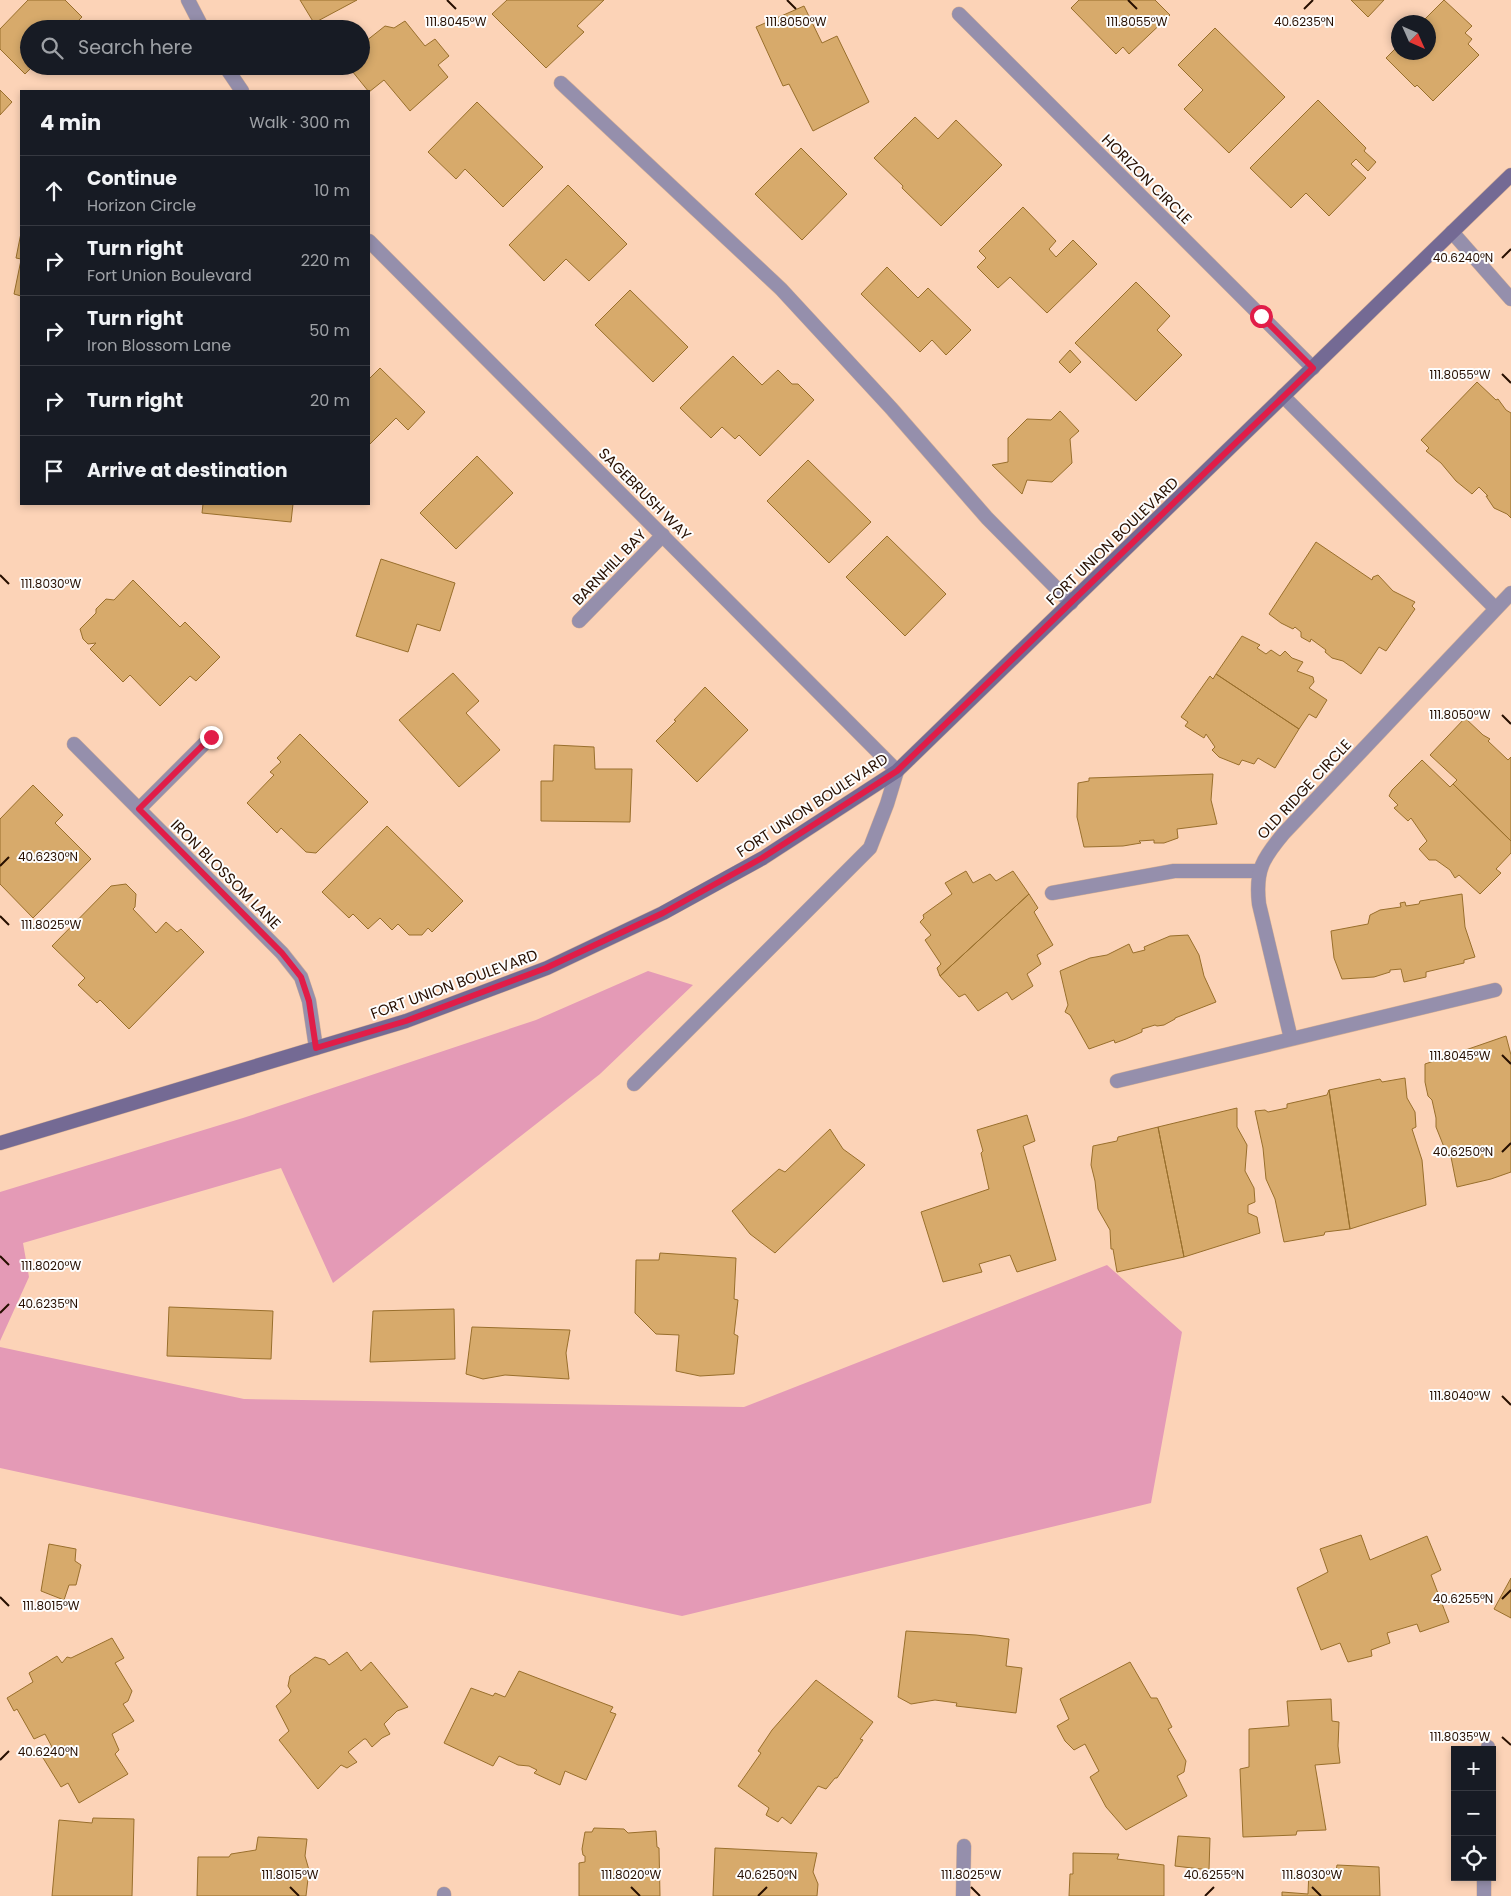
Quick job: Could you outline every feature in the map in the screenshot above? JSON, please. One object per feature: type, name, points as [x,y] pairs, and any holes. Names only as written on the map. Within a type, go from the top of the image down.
[{"type":"main road","name":"FORT UNION BOULEVARD","points":[[0,1143],[406,1021],[546,968],[663,913],[762,858],[897,771],[1511,174]]},
{"type":"street","points":[[188,0],[198,20]]},
{"type":"street","name":"HORIZON CIRCLE","points":[[958,14],[1313,368]]},
{"type":"street","points":[[231,75],[241,90]]},
{"type":"street","points":[[561,83],[781,289],[891,408],[987,518],[1071,603]]},
{"type":"street","points":[[1452,232],[1511,299]]},
{"type":"street","name":"SAGEBRUSH WAY","points":[[370,242],[897,771]]},
{"type":"street","points":[[1283,396],[1496,609]]},
{"type":"street","name":"BARNHILL BAY","points":[[579,621],[663,535]]},
{"type":"street","name":"OLD RIDGE CIRCLE","points":[[1291,1039],[1259,904],[1257,887],[1259,870],[1266,854],[1511,592]]},
{"type":"street","points":[[139,809],[211,737]]},
{"type":"street","name":"IRON BLOSSOM LANE","points":[[74,744],[282,953],[301,977],[309,1001],[316,1048]]},
{"type":"street","points":[[634,1084],[870,848],[897,771]]},
{"type":"street","points":[[1052,893],[1174,871],[1259,870]]},
{"type":"street","points":[[1117,1081],[1495,990]]},
{"type":"street","points":[[963,1896],[964,1846]]},
{"type":"street","points":[[1484,1881],[1484,1896]]},
{"type":"shaded area","points":[[648,971],[693,985],[600,1074],[333,1283],[281,1168],[23,1243],[29,1277],[0,1341],[0,1192],[243,1118],[536,1020]]},
{"type":"shaded area","points":[[1107,1265],[1182,1332],[1151,1503],[682,1616],[0,1468],[0,1347],[244,1399],[744,1407]]},
{"type":"building","points":[[28,0],[65,0],[82,17],[79,20],[20,20],[20,69],[0,49],[0,29]]},
{"type":"building","points":[[300,0],[357,0],[320,20],[312,20]]},
{"type":"building","points":[[507,0],[604,0],[577,26],[584,32],[546,68],[492,14]]},
{"type":"building","points":[[1079,0],[1155,0],[1170,15],[1129,54],[1123,47],[1116,54],[1071,8]]},
{"type":"building","points":[[1351,0],[1384,0],[1368,17]]},
{"type":"building","points":[[1444,0],[1472,26],[1465,33],[1472,39],[1468,44],[1479,55],[1433,101],[1417,85],[1415,87],[1386,58],[1391,53],[1391,60],[1436,60],[1436,15],[1429,15]]},
{"type":"building","points":[[804,6],[822,43],[837,36],[869,102],[813,131],[789,84],[783,86],[756,27]]},
{"type":"building","points":[[405,21],[425,46],[435,39],[449,56],[438,65],[448,77],[410,111],[384,80],[370,91],[355,75],[370,75],[370,38],[385,26],[394,28]]},
{"type":"building","points":[[1215,28],[1285,97],[1229,153],[1184,109],[1203,90],[1178,65]]},
{"type":"building","points":[[0,90],[12,102],[0,115]]},
{"type":"building","points":[[1318,100],[1366,148],[1364,151],[1376,162],[1368,171],[1356,159],[1351,164],[1366,178],[1329,216],[1306,193],[1291,208],[1250,168]]},
{"type":"building","points":[[477,102],[543,167],[503,207],[465,169],[456,179],[428,152]]},
{"type":"building","points":[[915,117],[938,139],[956,120],[1002,165],[941,226],[874,158]]},
{"type":"building","points":[[801,148],[847,194],[802,240],[755,194]]},
{"type":"building","points":[[568,185],[627,244],[589,281],[566,259],[544,281],[509,245]]},
{"type":"building","points":[[1023,207],[1056,241],[1049,249],[1056,257],[1073,240],[1097,264],[1047,313],[1010,277],[998,288],[977,267],[986,258],[979,251]]},
{"type":"building","points":[[20,238],[20,259],[16,258]]},
{"type":"building","points":[[20,265],[20,296],[14,294]]},
{"type":"building","points":[[887,267],[918,298],[928,288],[971,330],[946,355],[932,340],[920,352],[861,294]]},
{"type":"building","points":[[1136,282],[1170,316],[1157,330],[1182,355],[1136,401],[1075,343]]},
{"type":"building","points":[[630,290],[688,347],[653,382],[595,325]]},
{"type":"building","points":[[1070,350],[1081,362],[1070,373],[1059,362]]},
{"type":"building","points":[[733,356],[762,385],[778,370],[792,384],[798,384],[814,400],[760,456],[739,435],[735,439],[722,427],[711,438],[680,408]]},
{"type":"building","points":[[380,368],[425,412],[408,430],[396,418],[370,444],[370,378]]},
{"type":"building","points":[[1477,382],[1496,400],[1498,399],[1506,410],[1511,413],[1511,518],[1494,508],[1486,496],[1488,496],[1479,487],[1472,494],[1456,481],[1441,463],[1426,451],[1429,448],[1421,440]]},
{"type":"building","points":[[1060,411],[1079,431],[1070,439],[1072,463],[1052,482],[1027,480],[1022,494],[992,465],[1008,462],[1008,438],[1027,419],[1051,420]]},
{"type":"building","points":[[477,456],[513,493],[456,549],[420,513]]},
{"type":"building","points":[[808,460],[871,522],[829,563],[767,501]]},
{"type":"building","points":[[203,505],[293,505],[291,522],[202,513]]},
{"type":"building","points":[[887,536],[946,594],[905,636],[846,577]]},
{"type":"building","points":[[1316,542],[1372,580],[1373,577],[1378,575],[1393,591],[1415,602],[1412,606],[1415,609],[1386,651],[1379,647],[1361,674],[1343,661],[1332,658],[1325,652],[1326,650],[1311,639],[1310,642],[1301,637],[1301,632],[1295,627],[1293,629],[1281,623],[1269,614]]},
{"type":"building","points":[[381,559],[455,583],[440,631],[417,624],[408,652],[356,636]]},
{"type":"building","points":[[133,580],[180,627],[185,622],[220,657],[196,681],[190,676],[160,706],[130,675],[123,682],[90,649],[96,643],[88,644],[83,639],[80,629],[96,613],[96,609],[106,599],[114,600]]},
{"type":"building","points":[[1242,636],[1260,645],[1257,648],[1266,654],[1271,650],[1280,656],[1285,651],[1292,658],[1303,662],[1297,671],[1313,677],[1314,682],[1309,688],[1327,700],[1316,718],[1309,714],[1299,729],[1216,674]]},
{"type":"building","points":[[453,673],[479,701],[466,713],[500,750],[459,787],[399,720]]},
{"type":"building","points":[[1216,674],[1299,729],[1275,768],[1258,758],[1254,764],[1242,760],[1239,765],[1219,757],[1212,750],[1215,747],[1206,734],[1204,738],[1185,726],[1188,722],[1181,717],[1210,676],[1213,679]]},
{"type":"building","points":[[705,687],[748,730],[697,782],[656,741]]},
{"type":"building","points":[[1465,718],[1490,739],[1488,741],[1508,760],[1511,757],[1511,841],[1453,784],[1457,780],[1430,755]]},
{"type":"building","points":[[300,734],[368,802],[316,853],[306,852],[281,828],[277,833],[247,803],[274,775],[270,772],[281,762],[277,758]]},
{"type":"building","points":[[554,745],[594,747],[595,769],[632,769],[630,822],[541,821],[541,781],[553,781]]},
{"type":"building","points":[[1422,760],[1450,787],[1453,784],[1511,841],[1511,853],[1496,869],[1501,873],[1480,894],[1459,875],[1455,878],[1450,870],[1436,860],[1429,860],[1419,849],[1427,841],[1411,818],[1408,821],[1394,808],[1398,805],[1389,796],[1392,790]]},
{"type":"building","points":[[1213,774],[1211,800],[1217,824],[1177,829],[1178,838],[1164,843],[1154,843],[1154,840],[1139,841],[1141,843],[1123,846],[1084,847],[1077,817],[1078,783],[1089,781],[1089,778]]},
{"type":"building","points":[[33,785],[63,815],[55,823],[91,859],[33,918],[0,884],[0,819]]},
{"type":"building","points":[[387,826],[463,901],[432,932],[428,928],[422,935],[409,935],[398,924],[392,930],[380,918],[368,929],[353,914],[349,918],[322,892]]},
{"type":"building","points":[[966,871],[973,883],[990,874],[996,881],[1013,871],[1029,894],[940,976],[937,968],[941,964],[925,940],[931,935],[920,922],[924,918],[923,915],[952,894],[945,883]]},
{"type":"building","points":[[126,884],[136,894],[135,907],[133,909],[156,933],[166,922],[177,932],[181,929],[204,952],[129,1029],[100,1000],[97,1003],[78,985],[85,978],[52,946],[111,886]]},
{"type":"building","points":[[1029,894],[1038,908],[1034,912],[1053,945],[1037,955],[1041,964],[1027,974],[1033,986],[1012,1000],[1007,992],[978,1011],[965,994],[959,997],[940,976]]},
{"type":"building","points":[[1462,894],[1465,927],[1475,957],[1464,960],[1464,963],[1426,972],[1426,977],[1404,982],[1401,969],[1390,970],[1390,972],[1374,977],[1342,979],[1334,958],[1331,931],[1368,924],[1370,915],[1380,910],[1401,907],[1400,903],[1405,902],[1406,906],[1419,904],[1420,901]]},
{"type":"building","points":[[1188,935],[1199,955],[1204,976],[1216,1002],[1175,1018],[1164,1025],[1155,1025],[1142,1029],[1142,1032],[1126,1039],[1115,1043],[1114,1040],[1089,1049],[1070,1015],[1065,1012],[1068,1005],[1060,971],[1090,958],[1107,955],[1129,944],[1133,953],[1145,950],[1144,947],[1170,936]]},
{"type":"building","points":[[1506,1036],[1511,1055],[1511,1172],[1457,1187],[1451,1157],[1448,1157],[1436,1127],[1432,1100],[1428,1096],[1425,1082],[1425,1064]]},
{"type":"building","points":[[1405,1078],[1407,1098],[1415,1112],[1416,1127],[1412,1129],[1422,1160],[1426,1205],[1350,1229],[1329,1090],[1380,1079],[1382,1082]]},
{"type":"building","points":[[1329,1090],[1350,1229],[1325,1232],[1324,1235],[1284,1242],[1275,1199],[1266,1179],[1263,1148],[1255,1111],[1265,1110],[1268,1112],[1287,1108],[1287,1104],[1327,1095]]},
{"type":"building","points":[[1237,1108],[1237,1127],[1247,1145],[1245,1171],[1254,1188],[1255,1202],[1248,1205],[1248,1213],[1257,1217],[1260,1233],[1184,1257],[1158,1127]]},
{"type":"building","points":[[1027,1115],[1035,1141],[1023,1146],[1056,1260],[1017,1272],[1010,1255],[979,1264],[982,1272],[943,1282],[921,1212],[989,1189],[981,1153],[983,1151],[977,1130]]},
{"type":"building","points":[[1158,1127],[1184,1257],[1117,1272],[1113,1249],[1111,1249],[1110,1230],[1098,1209],[1091,1165],[1093,1146],[1117,1141],[1118,1137]]},
{"type":"building","points":[[830,1129],[843,1149],[865,1165],[775,1253],[750,1234],[732,1211],[779,1169],[785,1172]]},
{"type":"building","points":[[660,1253],[736,1258],[734,1299],[738,1300],[734,1334],[738,1336],[734,1374],[700,1376],[676,1371],[679,1335],[656,1334],[635,1313],[636,1260],[659,1260]]},
{"type":"building","points":[[169,1307],[273,1311],[271,1359],[167,1356]]},
{"type":"building","points":[[454,1309],[455,1359],[370,1362],[373,1311]]},
{"type":"building","points":[[472,1327],[570,1330],[566,1353],[569,1379],[505,1375],[483,1379],[466,1374]]},
{"type":"building","points":[[1361,1535],[1370,1560],[1427,1536],[1441,1570],[1431,1575],[1449,1622],[1420,1632],[1417,1624],[1387,1633],[1390,1643],[1371,1650],[1372,1656],[1348,1662],[1340,1643],[1321,1650],[1297,1588],[1328,1572],[1320,1549]]},
{"type":"building","points":[[49,1544],[76,1549],[75,1561],[81,1565],[76,1585],[69,1585],[64,1600],[41,1591]]},
{"type":"building","points":[[1511,1578],[1511,1618],[1494,1609]]},
{"type":"building","points":[[906,1631],[1009,1639],[1006,1666],[1022,1668],[1016,1713],[956,1706],[957,1703],[935,1700],[911,1704],[898,1697]]},
{"type":"building","points":[[112,1638],[124,1658],[115,1663],[132,1691],[128,1701],[123,1704],[134,1721],[112,1734],[119,1750],[115,1754],[128,1774],[79,1803],[68,1783],[61,1787],[40,1753],[52,1747],[45,1734],[34,1739],[17,1709],[14,1711],[7,1698],[33,1682],[29,1673],[57,1656],[62,1663],[67,1657],[71,1658]]},
{"type":"building","points":[[347,1652],[361,1671],[371,1662],[408,1707],[397,1711],[384,1724],[390,1734],[372,1747],[364,1739],[348,1752],[357,1762],[347,1768],[341,1765],[318,1789],[279,1740],[289,1731],[276,1706],[291,1691],[288,1686],[290,1676],[315,1657],[325,1660],[329,1665]]},
{"type":"building","points":[[1130,1662],[1151,1698],[1157,1698],[1172,1727],[1168,1729],[1186,1761],[1184,1772],[1177,1776],[1187,1796],[1126,1830],[1106,1807],[1090,1777],[1099,1771],[1085,1744],[1074,1750],[1065,1741],[1057,1726],[1069,1719],[1060,1699]]},
{"type":"building","points":[[519,1671],[613,1707],[610,1712],[616,1714],[586,1780],[565,1771],[560,1785],[534,1773],[537,1770],[529,1766],[518,1765],[499,1756],[493,1766],[444,1743],[471,1688],[493,1696],[495,1693],[505,1697]]},
{"type":"building","points":[[816,1680],[873,1722],[860,1739],[863,1740],[837,1778],[826,1789],[818,1786],[791,1824],[782,1817],[778,1822],[766,1815],[769,1808],[738,1786],[761,1753],[758,1751],[772,1730]]},
{"type":"building","points":[[1331,1699],[1332,1721],[1339,1722],[1338,1746],[1340,1763],[1315,1765],[1326,1830],[1297,1831],[1296,1835],[1243,1837],[1240,1769],[1249,1767],[1249,1729],[1289,1726],[1287,1701]]},
{"type":"building","points":[[93,1818],[134,1819],[132,1896],[52,1896],[59,1820],[92,1823]]},
{"type":"building","points":[[594,1828],[624,1829],[628,1833],[656,1831],[657,1847],[659,1848],[660,1896],[579,1896],[579,1863],[585,1862],[582,1849],[585,1832],[592,1832]]},
{"type":"building","points":[[1178,1836],[1210,1838],[1209,1870],[1175,1866]]},
{"type":"building","points":[[258,1837],[307,1839],[305,1856],[309,1870],[306,1896],[197,1896],[198,1857],[229,1857],[231,1854],[256,1850]]},
{"type":"building","points":[[715,1848],[817,1853],[813,1872],[818,1884],[817,1896],[713,1896]]},
{"type":"building","points":[[1073,1853],[1119,1854],[1117,1859],[1164,1865],[1164,1896],[1069,1896],[1070,1874],[1073,1874]]},
{"type":"building","points":[[1337,1865],[1379,1867],[1380,1896],[1282,1896],[1282,1892],[1308,1894],[1309,1870],[1336,1871]]},
{"type":"route","points":[[211,737],[139,809],[282,953],[301,977],[309,1001],[316,1048],[406,1021],[546,968],[663,913],[762,858],[897,771],[1313,368],[1261,316]]}]
